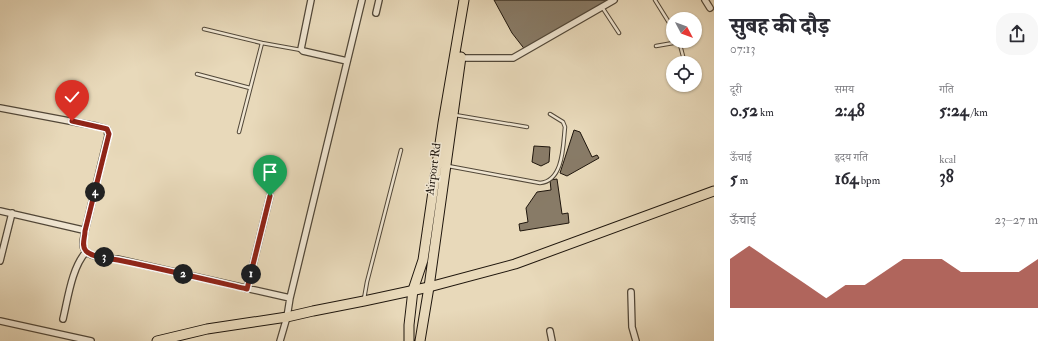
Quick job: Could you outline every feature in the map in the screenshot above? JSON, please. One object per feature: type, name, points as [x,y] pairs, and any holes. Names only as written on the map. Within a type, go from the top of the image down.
[{"type":"main road","points":[[409,341],[414,290],[423,260],[443,124],[464,0]]},
{"type":"main road","name":"Airport Rd","points":[[420,341],[429,287],[460,58],[470,0]]},
{"type":"main road","points":[[157,341],[207,329],[287,317],[364,302],[429,287],[515,264],[714,190]]},
{"type":"street","points":[[311,0],[301,50],[347,61]]},
{"type":"street","points":[[280,341],[362,0]]},
{"type":"street","points":[[376,13],[379,0]]},
{"type":"street","points":[[460,58],[513,58],[614,0]]},
{"type":"street","points":[[705,0],[710,8]]},
{"type":"street","points":[[0,108],[96,126],[108,131],[109,134],[99,178],[85,231],[83,245],[86,252],[93,255],[117,259],[290,298]]},
{"type":"street","points":[[247,289],[270,196]]},
{"type":"street","points":[[0,211],[85,231]]},
{"type":"street","points":[[0,260],[12,213]]},
{"type":"street","points":[[63,319],[77,266],[86,252]]},
{"type":"street","points":[[631,292],[632,327],[636,341]]},
{"type":"street","points":[[0,321],[91,341]]},
{"type":"street","points":[[550,331],[552,341]]},
{"type":"lane","points":[[655,0],[666,18]]},
{"type":"lane","points":[[602,7],[619,32]]},
{"type":"lane","points":[[204,28],[262,43],[301,50]]},
{"type":"lane","points":[[239,132],[262,43]]},
{"type":"lane","points":[[656,46],[666,44]]},
{"type":"lane","points":[[197,74],[250,88]]},
{"type":"lane","points":[[445,165],[540,183],[547,182],[557,173],[561,158],[565,127],[562,122],[550,114]]},
{"type":"lane","points":[[452,115],[527,127]]},
{"type":"lane","points":[[364,302],[367,282],[401,150]]},
{"type":"building","points":[[494,0],[614,0],[526,51],[512,33]]},
{"type":"building","points":[[574,130],[580,132],[592,157],[597,155],[599,158],[567,176],[560,173]]},
{"type":"building","points":[[534,146],[550,147],[549,162],[541,166],[532,162]]},
{"type":"building","points":[[557,179],[562,214],[568,213],[569,223],[520,231],[519,224],[528,222],[526,208],[537,192],[551,190],[550,180]]},
{"type":"route","points":[[72,121],[107,129],[109,134],[85,231],[83,245],[86,252],[89,254],[247,289],[270,196]]}]
